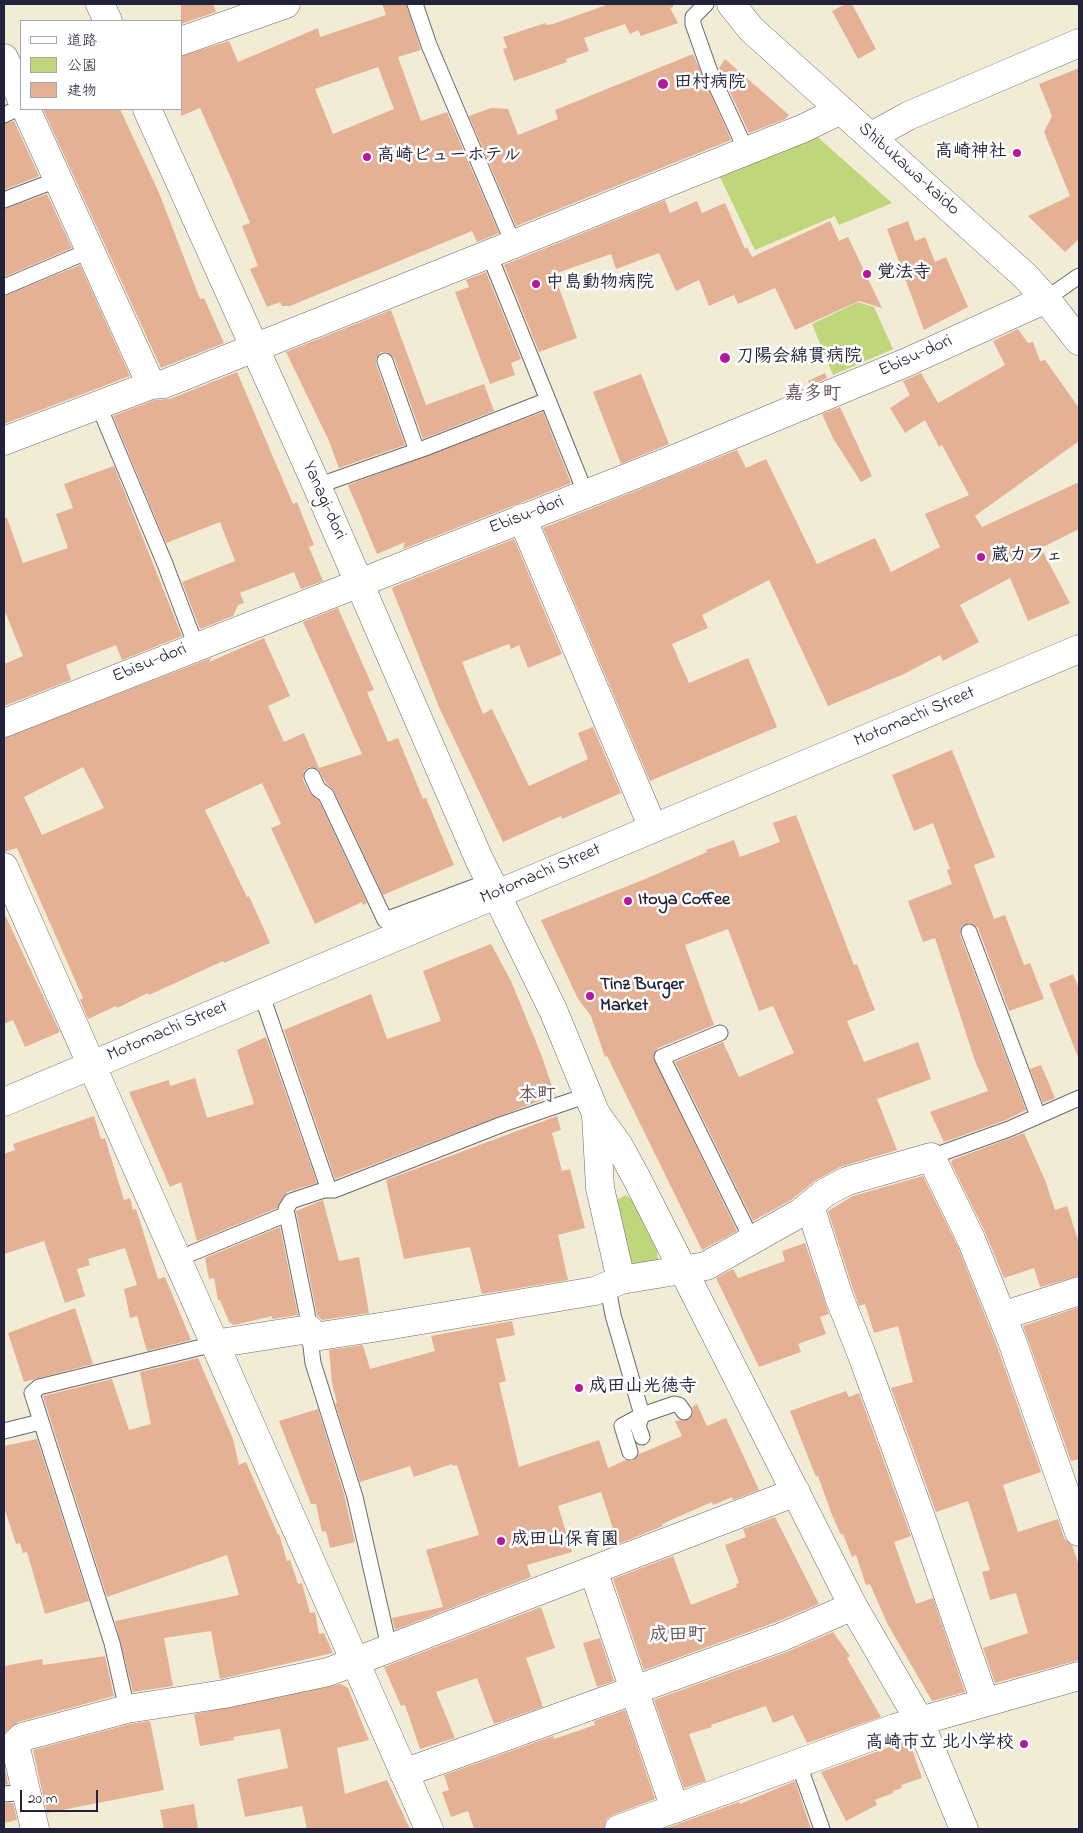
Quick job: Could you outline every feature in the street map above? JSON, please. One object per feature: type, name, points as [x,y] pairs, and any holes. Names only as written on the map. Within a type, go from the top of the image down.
[{"type":"main road","points":[[100,4],[108,20]]},
{"type":"main road","points":[[182,41],[286,4]]},
{"type":"main road","name":"Shibukawa-kaido","points":[[731,4],[751,29],[872,136],[1025,276],[1046,298],[1079,341]]},
{"type":"main road","points":[[872,136],[908,116],[1079,43]]},
{"type":"main road","points":[[4,58],[20,96]]},
{"type":"main road","points":[[26,110],[151,384]]},
{"type":"main road","name":"Yanagi-dori","points":[[148,110],[255,346],[493,888],[553,1010],[592,1104]]},
{"type":"main road","points":[[4,441],[151,384],[164,384],[841,110]]},
{"type":"main road","name":"Ebisu-dori","points":[[4,723],[836,392],[1046,298]]},
{"type":"main road","points":[[522,518],[653,828]]},
{"type":"main road","name":"Motomachi Street","points":[[4,1102],[261,993],[493,888],[653,828],[1079,649]]},
{"type":"main road","points":[[4,866],[429,1829]]},
{"type":"main road","points":[[592,1104],[619,1146],[637,1179],[853,1606],[919,1720],[964,1829]]},
{"type":"main road","points":[[592,1104],[600,1188],[615,1284]]},
{"type":"main road","points":[[214,1344],[309,1329],[314,1337],[706,1266],[810,1206],[826,1192],[847,1181],[931,1157],[971,1239],[1002,1316],[1042,1422],[1079,1532]]},
{"type":"main road","points":[[810,1206],[839,1297],[923,1523],[984,1702]]},
{"type":"main road","points":[[1002,1316],[1079,1291]]},
{"type":"main road","points":[[34,1829],[15,1793],[15,1744],[22,1736],[127,1709],[224,1694],[328,1672],[796,1492]]},
{"type":"main road","points":[[593,1570],[675,1809]]},
{"type":"main road","points":[[404,1773],[782,1637],[853,1606]]},
{"type":"main road","points":[[619,1829],[919,1720],[1079,1676]]},
{"type":"lane","points":[[415,4],[429,45],[513,243]]},
{"type":"lane","points":[[706,4],[693,17],[693,24],[710,72],[746,150]]},
{"type":"lane","points":[[4,115],[20,107]]},
{"type":"lane","points":[[4,200],[58,179]]},
{"type":"lane","points":[[4,287],[91,250]]},
{"type":"lane","points":[[489,254],[581,482]]},
{"type":"lane","points":[[1046,298],[1079,276]]},
{"type":"lane","points":[[385,361],[417,451]]},
{"type":"lane","points":[[317,486],[417,451],[548,400]]},
{"type":"lane","points":[[98,404],[165,564],[196,646]]},
{"type":"lane","points":[[312,776],[318,789],[326,796],[385,920],[493,888]]},
{"type":"lane","points":[[969,932],[1038,1116]]},
{"type":"lane","points":[[261,993],[329,1190]]},
{"type":"lane","points":[[720,1033],[662,1057],[752,1240]]},
{"type":"lane","points":[[931,1157],[1009,1129],[1079,1098]]},
{"type":"lane","points":[[389,1647],[362,1524],[314,1363],[286,1208],[291,1201],[334,1190],[383,1173],[494,1127],[592,1104]]},
{"type":"lane","points":[[192,1253],[287,1214]]},
{"type":"lane","points":[[615,1284],[612,1308],[642,1414],[638,1426],[642,1437]]},
{"type":"lane","points":[[127,1709],[112,1643],[32,1394],[39,1387],[214,1344]]},
{"type":"lane","points":[[630,1452],[622,1426],[642,1414],[674,1404],[679,1405],[684,1412]]},
{"type":"lane","points":[[4,1431],[40,1422]]},
{"type":"lane","points":[[799,1765],[822,1829]]},
{"type":"green space","points":[[813,133],[892,203],[839,225],[835,216],[755,250],[717,171]]},
{"type":"green space","points":[[858,302],[874,307],[893,349],[833,375],[812,324]]},
{"type":"green space","points":[[626,1195],[633,1201],[657,1251],[658,1260],[630,1265],[615,1203]]},
{"type":"building","points":[[181,4],[213,4],[216,12],[182,24]]},
{"type":"building","points":[[382,4],[406,4],[421,50],[398,57],[421,121],[447,112],[499,233],[477,242],[472,231],[290,306],[282,306],[280,302],[267,307],[250,269],[258,266],[242,226],[250,223],[200,108],[181,116],[182,56],[229,41],[238,62],[318,28],[320,37],[386,15]],"holes":[[[378,67],[394,109],[333,134],[315,89]]]},
{"type":"building","points":[[609,4],[673,4],[673,7],[670,8],[678,23],[641,36],[638,30],[630,34],[625,24],[584,38],[589,51],[566,59],[567,62],[514,81],[503,49],[507,48],[503,37],[545,23],[546,25],[553,24]]},
{"type":"building","points":[[846,4],[852,4],[876,49],[858,59],[832,11]]},
{"type":"building","points":[[693,54],[731,140],[516,226],[469,116],[491,108],[508,109],[518,135],[558,119],[555,110]]},
{"type":"building","points":[[725,59],[789,115],[785,119],[749,133],[719,68]]},
{"type":"building","points":[[1079,68],[1079,239],[1065,252],[1028,216],[1070,196],[1044,132],[1052,116],[1039,84]]},
{"type":"building","points":[[43,110],[120,110],[159,193],[200,299],[204,298],[224,343],[161,368]]},
{"type":"building","points":[[14,121],[39,176],[4,190],[4,124]]},
{"type":"building","points":[[47,194],[72,248],[4,277],[4,209]]},
{"type":"building","points":[[665,200],[670,213],[697,201],[702,213],[725,203],[745,249],[747,247],[752,257],[830,221],[839,241],[848,237],[882,308],[859,301],[795,330],[775,288],[738,304],[734,295],[709,306],[699,280],[676,291],[659,253],[616,269],[611,254],[554,274],[577,338],[539,352],[504,265]]},
{"type":"building","points":[[908,221],[915,241],[925,237],[935,262],[946,257],[968,307],[924,330],[887,229]]},
{"type":"building","points":[[80,265],[130,376],[4,424],[4,296]]},
{"type":"building","points":[[486,272],[521,359],[511,363],[515,375],[490,384],[455,292],[469,287],[466,280]]},
{"type":"building","points":[[391,310],[426,405],[484,384],[494,411],[423,439],[394,358],[387,352],[381,352],[376,359],[376,364],[405,445],[339,468],[329,441],[286,352]]},
{"type":"building","points":[[1018,329],[1028,343],[1033,342],[1040,361],[1045,360],[1079,408],[1079,441],[975,516],[982,527],[1079,482],[1079,529],[1041,548],[1070,603],[1028,621],[1010,578],[960,605],[979,642],[943,661],[940,655],[904,674],[828,706],[769,580],[702,615],[708,628],[672,644],[689,683],[748,658],[777,727],[650,781],[543,528],[737,450],[746,468],[766,459],[817,564],[875,538],[891,572],[940,547],[925,514],[969,495],[942,445],[939,447],[925,420],[905,433],[890,408],[910,395],[903,381],[921,373],[938,403],[1005,365],[993,341]]},
{"type":"building","points":[[237,372],[293,504],[297,502],[314,545],[309,547],[323,581],[301,589],[294,572],[240,593],[244,603],[238,605],[233,616],[200,629],[182,582],[235,561],[220,522],[166,543],[113,416],[154,400],[170,399]]},
{"type":"building","points":[[825,373],[827,378],[810,386],[808,381]]},
{"type":"building","points":[[641,374],[669,444],[621,464],[593,392]]},
{"type":"building","points":[[840,407],[872,476],[861,482],[833,438],[822,414]]},
{"type":"building","points":[[543,412],[571,483],[403,549],[405,542],[377,554],[348,485]]},
{"type":"building","points":[[114,466],[182,636],[122,660],[116,645],[66,665],[71,680],[4,706],[4,664],[23,656],[4,609],[4,518],[7,518],[23,563],[68,548],[56,514],[73,508],[64,484]]},
{"type":"building","points":[[514,539],[562,654],[528,668],[519,645],[511,649],[509,644],[462,662],[483,714],[492,709],[529,786],[588,759],[578,733],[593,727],[621,793],[562,819],[561,816],[503,842],[439,707],[392,589]]},
{"type":"building","points":[[338,608],[374,690],[367,692],[388,742],[398,738],[423,799],[426,798],[454,865],[383,895],[334,791],[326,783],[318,769],[309,767],[304,771],[303,780],[310,793],[319,801],[367,903],[363,905],[362,902],[315,924],[271,828],[281,824],[262,783],[205,810],[247,897],[249,896],[270,943],[224,963],[223,961],[149,995],[148,993],[88,1019],[80,1000],[83,998],[17,848],[4,852],[4,738],[211,658],[209,662],[264,638],[290,696],[268,706],[284,742],[304,733],[319,768],[362,754],[303,622]],"holes":[[[83,767],[104,808],[42,835],[24,797]]]},
{"type":"building","points":[[952,750],[995,857],[974,865],[994,919],[1005,915],[1024,965],[1030,963],[1044,999],[1009,1011],[978,928],[970,923],[962,926],[960,935],[1026,1110],[1006,1120],[944,1142],[930,1112],[988,1091],[975,1061],[935,938],[923,942],[908,901],[952,884],[947,870],[950,869],[933,823],[914,831],[892,775]]},
{"type":"building","points":[[796,815],[854,965],[857,964],[875,1010],[847,1021],[864,1062],[918,1042],[931,1079],[877,1099],[897,1150],[840,1167],[816,1180],[791,1200],[753,1221],[675,1062],[723,1042],[739,1077],[794,1053],[773,1006],[759,1011],[728,929],[685,945],[714,1025],[658,1048],[653,1057],[737,1231],[702,1250],[607,1056],[605,1057],[591,1016],[578,999],[541,920],[643,880],[707,852],[706,850],[734,840],[740,857],[780,842],[773,823]]},
{"type":"building","points":[[4,913],[60,1032],[25,1047],[13,1020],[4,1024]]},
{"type":"building","points":[[491,944],[511,981],[541,1054],[555,1095],[335,1179],[284,1030],[371,994],[387,1039],[441,1021],[423,971]]},
{"type":"building","points":[[1073,974],[1079,989],[1078,1057],[1049,984]]},
{"type":"building","points":[[266,1037],[317,1183],[287,1192],[277,1208],[197,1241],[181,1182],[170,1187],[129,1092],[169,1080],[170,1086],[195,1078],[207,1118],[254,1104],[237,1050]]},
{"type":"building","points":[[1041,1065],[1055,1098],[1043,1103],[1030,1069]]},
{"type":"building","points":[[94,1116],[101,1139],[105,1138],[124,1200],[130,1198],[133,1210],[136,1209],[158,1279],[165,1277],[191,1340],[147,1351],[137,1316],[130,1318],[124,1289],[137,1285],[125,1248],[88,1259],[90,1265],[77,1269],[85,1296],[65,1303],[44,1241],[4,1254],[4,1154],[15,1150],[13,1144]]},
{"type":"building","points":[[557,1116],[561,1130],[552,1133],[562,1171],[570,1169],[585,1228],[558,1235],[568,1280],[482,1294],[470,1247],[404,1259],[386,1180]]},
{"type":"building","points":[[1024,1133],[1045,1180],[1055,1210],[1067,1206],[1079,1243],[1079,1276],[1040,1287],[1034,1268],[1004,1278],[985,1232],[951,1163],[952,1160]]},
{"type":"building","points":[[923,1176],[957,1245],[997,1346],[1041,1472],[1003,1485],[1018,1532],[1058,1519],[1064,1538],[1072,1545],[1079,1566],[1079,1660],[995,1683],[983,1648],[1028,1633],[1016,1593],[990,1600],[982,1572],[990,1570],[968,1501],[936,1512],[891,1388],[913,1382],[898,1326],[874,1333],[865,1304],[859,1306],[828,1211],[853,1196]]},
{"type":"building","points":[[323,1200],[339,1261],[359,1257],[369,1313],[322,1320],[317,1315],[296,1211]]},
{"type":"building","points":[[280,1227],[298,1315],[272,1319],[272,1316],[234,1325],[229,1322],[220,1300],[218,1300],[214,1278],[209,1279],[205,1258]]},
{"type":"building","points":[[805,1243],[829,1314],[820,1317],[826,1334],[798,1344],[801,1352],[759,1367],[716,1278],[733,1269],[738,1278],[785,1261],[782,1251]]},
{"type":"building","points":[[1079,1307],[1079,1459],[1071,1461],[1023,1326]]},
{"type":"building","points":[[75,1308],[93,1364],[24,1382],[8,1333]]},
{"type":"building","points":[[512,1321],[515,1335],[496,1339],[506,1381],[499,1383],[519,1467],[599,1440],[608,1468],[626,1460],[633,1461],[639,1454],[682,1436],[675,1421],[690,1419],[693,1412],[692,1407],[697,1404],[707,1426],[726,1418],[759,1490],[733,1500],[732,1497],[713,1505],[712,1502],[662,1524],[663,1526],[618,1544],[601,1492],[558,1506],[572,1552],[527,1565],[531,1577],[395,1630],[392,1618],[443,1607],[426,1550],[479,1535],[457,1465],[453,1466],[452,1464],[414,1477],[410,1466],[360,1482],[335,1403],[337,1403],[332,1383],[329,1350],[363,1345],[370,1369],[435,1351],[431,1336]]},
{"type":"building","points":[[198,1358],[233,1439],[239,1465],[246,1462],[279,1534],[287,1561],[290,1560],[298,1584],[302,1583],[310,1613],[315,1612],[319,1634],[324,1633],[333,1653],[220,1679],[211,1631],[164,1638],[173,1686],[133,1692],[115,1621],[239,1595],[227,1555],[107,1597],[43,1396],[112,1379],[129,1430],[151,1424],[140,1372]]},
{"type":"building","points":[[846,1391],[849,1397],[859,1393],[911,1536],[894,1542],[916,1604],[933,1598],[965,1692],[932,1701],[887,1623],[870,1584],[866,1585],[856,1555],[852,1557],[843,1534],[841,1535],[832,1515],[818,1476],[816,1477],[790,1411]]},
{"type":"building","points":[[318,1409],[344,1494],[355,1542],[330,1548],[326,1531],[322,1532],[316,1504],[311,1504],[279,1421]]},
{"type":"building","points":[[37,1439],[89,1601],[45,1614],[27,1552],[23,1553],[20,1543],[16,1544],[4,1507],[4,1446]]},
{"type":"building","points":[[775,1517],[819,1604],[776,1622],[644,1670],[613,1579],[673,1556],[691,1605],[737,1587],[736,1584],[739,1583],[725,1545],[746,1537],[743,1529]]},
{"type":"building","points":[[541,1607],[555,1648],[526,1658],[543,1707],[494,1724],[477,1678],[436,1692],[455,1738],[420,1749],[405,1705],[401,1706],[384,1667]]},
{"type":"building","points":[[833,1632],[850,1656],[847,1658],[881,1717],[807,1743],[793,1715],[773,1723],[766,1706],[711,1725],[712,1727],[689,1734],[706,1781],[684,1788],[654,1700],[787,1652]]},
{"type":"building","points":[[600,1638],[614,1681],[597,1687],[583,1643]]},
{"type":"building","points":[[105,1656],[114,1696],[18,1722],[4,1733],[4,1666],[42,1659],[43,1665]]},
{"type":"building","points":[[341,1684],[348,1688],[369,1740],[337,1748],[345,1794],[387,1780],[410,1829],[307,1829],[302,1806],[245,1817],[237,1779],[288,1768],[280,1729],[233,1737],[234,1740],[200,1746],[194,1714]]},
{"type":"building","points":[[625,1710],[655,1799],[613,1815],[607,1819],[604,1829],[474,1829],[468,1811],[451,1817],[442,1792],[449,1790],[444,1775],[553,1736],[554,1739],[595,1725],[594,1721]]},
{"type":"building","points":[[150,1721],[164,1790],[47,1813],[33,1750],[130,1724]]},
{"type":"building","points":[[909,1740],[922,1778],[901,1785],[902,1788],[875,1800],[877,1805],[846,1821],[821,1772]]},
{"type":"building","points":[[4,1764],[8,1784],[4,1785]]},
{"type":"building","points":[[795,1781],[811,1829],[664,1829],[739,1802],[740,1804]]},
{"type":"building","points":[[4,1803],[13,1803],[17,1820],[4,1823]]},
{"type":"building","points":[[194,1804],[198,1829],[164,1829],[160,1810]]},
{"type":"place","name":"田村病院","points":[[663,84]]},
{"type":"place","name":"高崎神社","points":[[1017,153]]},
{"type":"place","name":"高崎ビューホテル","points":[[367,157]]},
{"type":"place","name":"覚法寺","points":[[867,274]]},
{"type":"place","name":"中島動物病院","points":[[536,284]]},
{"type":"place","name":"刀陽会綿貫病院","points":[[725,358]]},
{"type":"place","name":"蔵カフェ","points":[[981,557]]},
{"type":"place","name":"Itoya Coffee","points":[[628,901]]},
{"type":"place","name":"Tinz Burger Market","points":[[590,996]]},
{"type":"place","name":"成田山光徳寺","points":[[579,1388]]},
{"type":"place","name":"成田山保育園","points":[[501,1541]]},
{"type":"place","name":"高崎市立 北小学校","points":[[1024,1744]]},
{"type":"district","name":"嘉多町","points":[[813,396]]},
{"type":"district","name":"本町","points":[[537,1097]]},
{"type":"district","name":"成田町","points":[[678,1637]]}]
